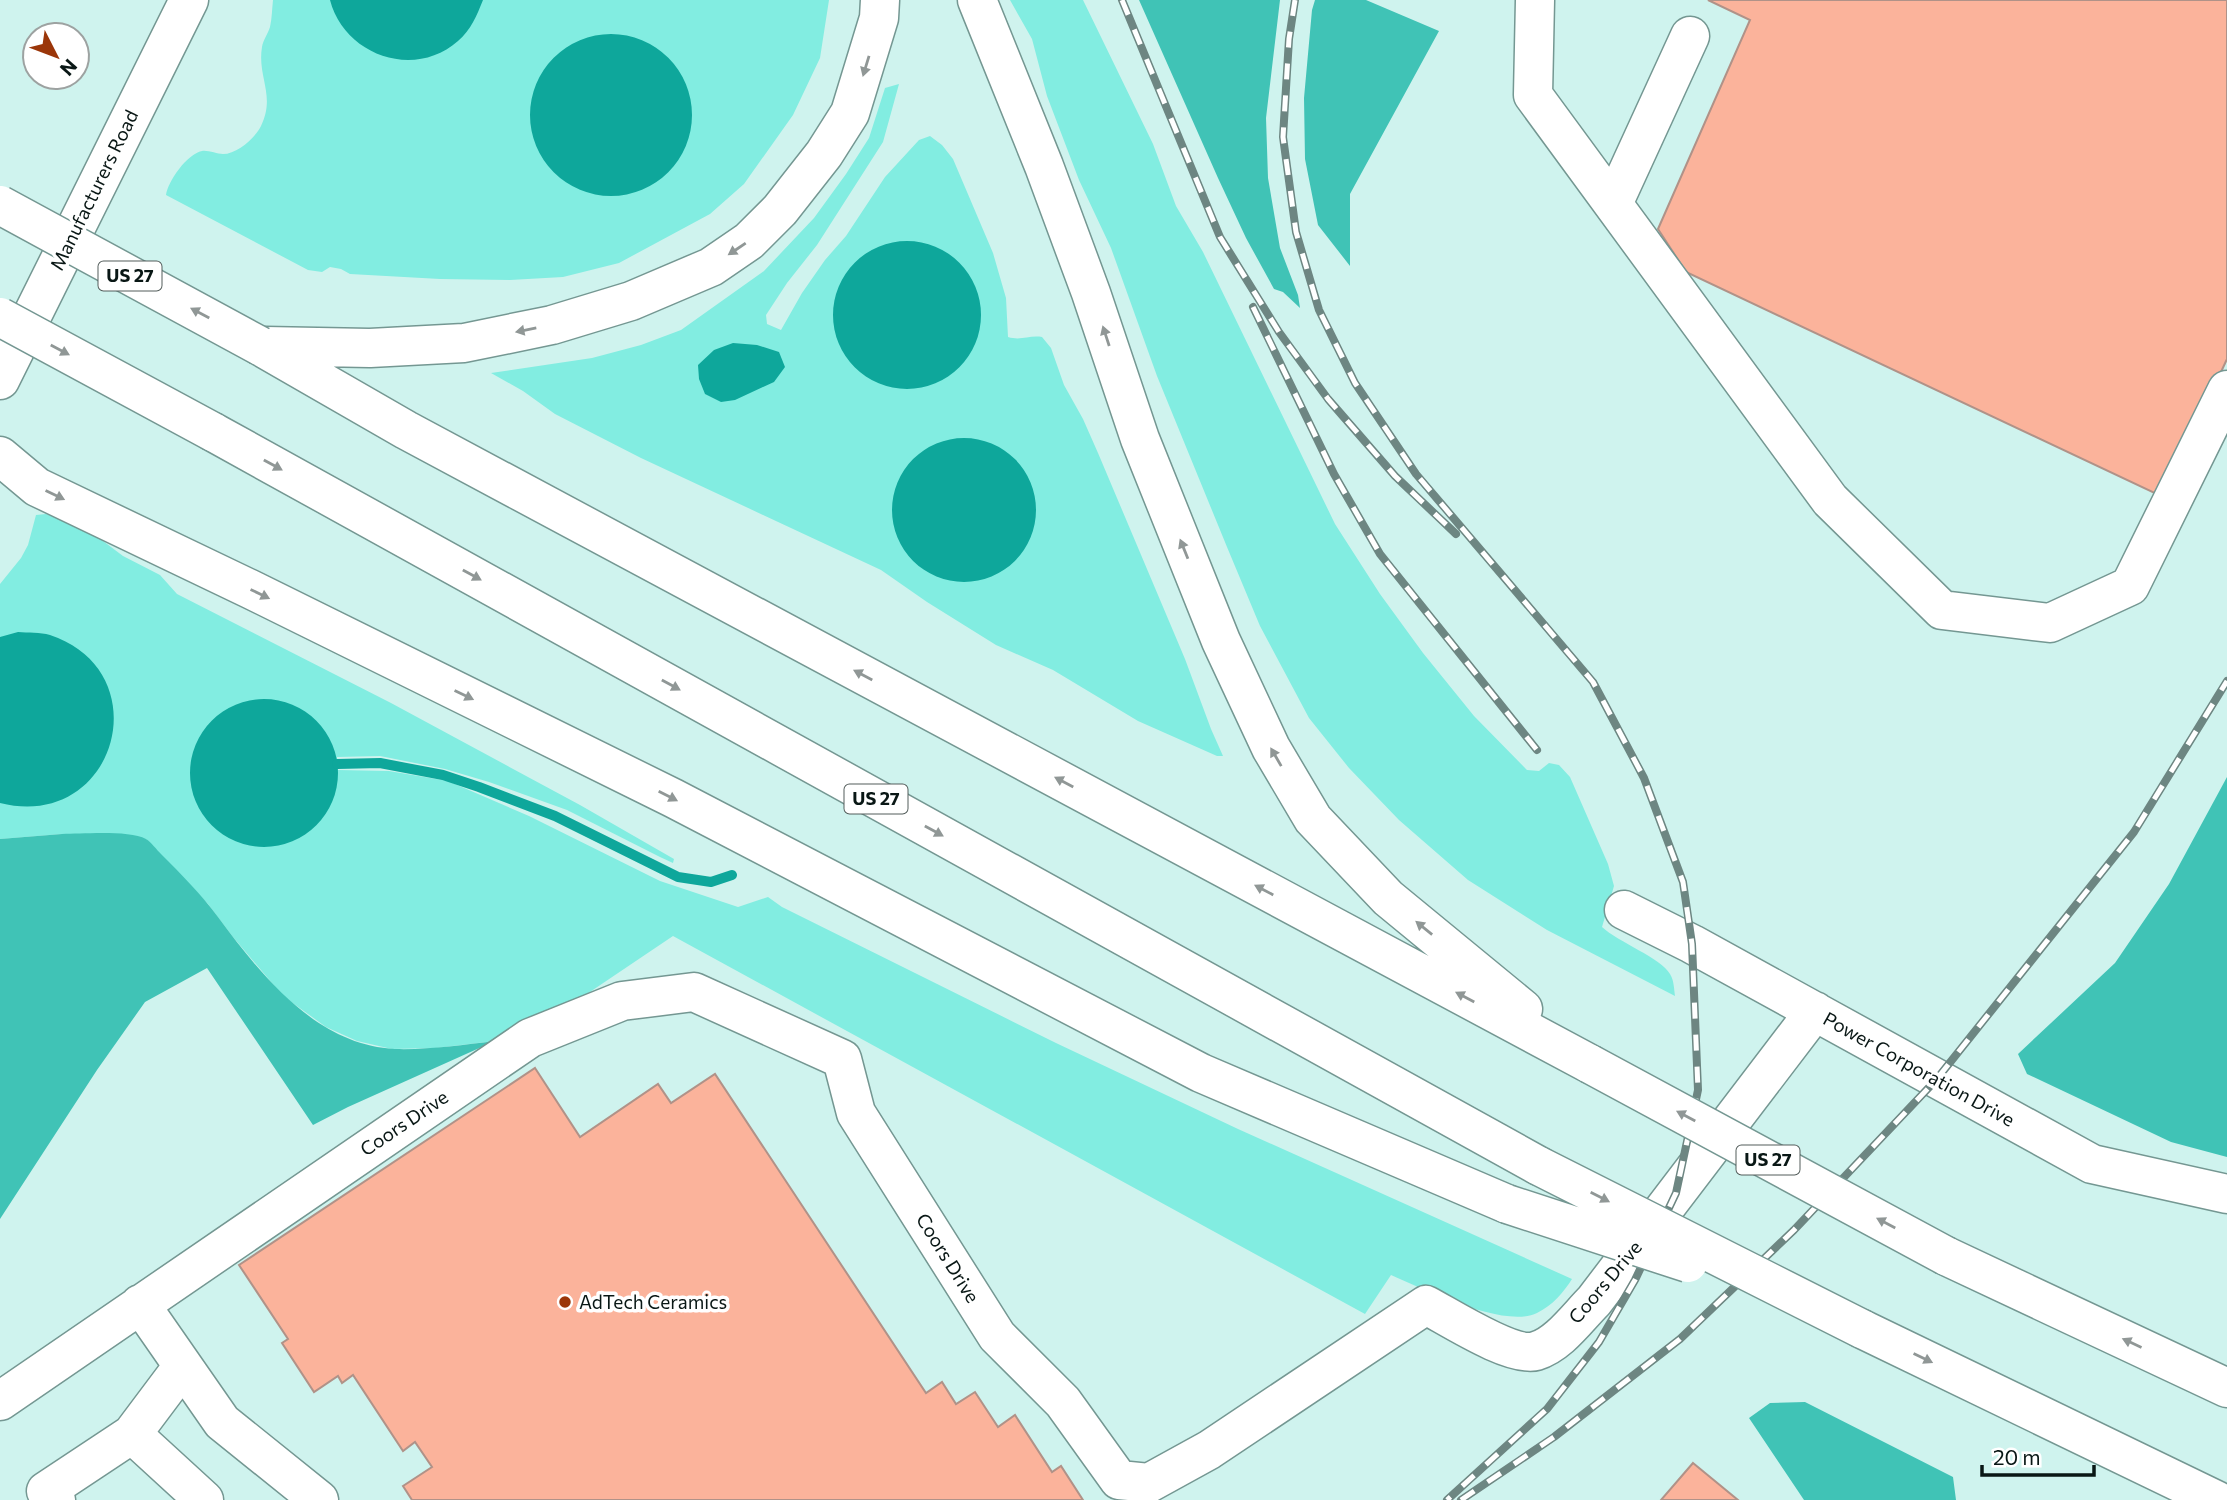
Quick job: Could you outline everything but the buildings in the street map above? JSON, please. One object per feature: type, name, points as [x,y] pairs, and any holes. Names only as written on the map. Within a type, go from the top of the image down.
[{"type":"main road","name":"Manufacturers Road","points":[[0,380],[189,0]]},
{"type":"main road","points":[[260,346],[370,348],[464,343],[552,326],[631,301],[712,267],[749,241],[780,210],[824,154],[850,113],[879,18],[880,0]]},
{"type":"main road","points":[[977,0],[1044,166],[1091,293],[1140,439],[1221,641],[1271,748],[1312,819],[1388,898],[1590,1064]]},
{"type":"main road","points":[[1535,0],[1533,95],[1830,500],[1942,610],[2050,623],[2130,586],[2227,390]]},
{"type":"main road","points":[[1613,204],[1690,36]]},
{"type":"main road","name":"US 27","points":[[0,205],[260,346],[406,430],[1947,1256],[2210,1380]]},
{"type":"main road","name":"US 27","points":[[0,317],[213,432],[1539,1166],[1862,1329],[2203,1493]]},
{"type":"main road","points":[[0,456],[37,486],[660,792],[1201,1073],[1507,1205],[1805,1300]]},
{"type":"main road","name":"Power Corporation Drive","points":[[1624,910],[1815,1011],[2092,1164],[2227,1194]]},
{"type":"main road","name":"Coors Drive","points":[[0,1401],[530,1038],[622,1001],[694,992],[842,1059],[856,1113],[997,1336],[1063,1402],[1119,1480],[1149,1483],[1209,1450],[1426,1305],[1508,1348],[1534,1352],[1552,1343],[1594,1301],[1815,1011]]},
{"type":"main road","points":[[140,1304],[222,1422],[319,1500]]},
{"type":"main road","points":[[42,1497],[132,1434],[183,1366]]},
{"type":"main road","points":[[132,1434],[204,1500]]},
{"type":"shaded area","points":[[273,0],[829,0],[820,58],[793,115],[744,184],[710,214],[619,263],[563,277],[510,280],[350,274],[330,267],[322,272],[308,270],[166,195],[174,176],[190,157],[202,151],[223,154],[234,151],[250,140],[261,126],[267,105],[262,47],[270,27]]},
{"type":"shaded area","points":[[330,0],[483,0],[470,27],[458,41],[440,53],[421,59],[402,60],[383,56],[350,35],[338,19]]},
{"type":"shaded area","points":[[1010,0],[1083,0],[1153,144],[1176,206],[1203,252],[1335,524],[1380,594],[1474,716],[1527,770],[1539,771],[1549,763],[1559,765],[1570,777],[1608,864],[1614,886],[1602,927],[1665,968],[1672,979],[1675,996],[1547,930],[1468,880],[1399,820],[1349,768],[1309,718],[1260,626],[1227,547],[1157,376],[1111,248],[1079,180],[1047,96],[1032,39]]},
{"type":"shaded area","points":[[1139,0],[1280,0],[1266,118],[1268,178],[1280,248],[1298,295],[1300,308],[1283,292],[1274,289],[1246,238]]},
{"type":"shaded area","points":[[1315,0],[1366,0],[1439,31],[1350,194],[1350,266],[1318,225],[1305,159],[1304,98]]},
{"type":"shaded area","points":[[611,34],[642,40],[656,47],[668,58],[679,70],[686,84],[692,115],[686,146],[679,160],[668,172],[656,183],[642,190],[611,196],[580,190],[566,183],[554,172],[543,160],[536,146],[530,115],[536,84],[543,70],[554,58],[566,47],[580,40]]},
{"type":"shaded area","points":[[899,84],[883,142],[817,245],[766,315],[767,324],[781,330],[802,293],[846,236],[885,177],[919,140],[930,136],[942,145],[953,159],[993,253],[1006,298],[1008,337],[1042,337],[1051,348],[1064,385],[1083,419],[1185,659],[1223,756],[1217,756],[1138,721],[1053,670],[996,645],[881,570],[641,458],[555,414],[523,391],[491,373],[592,358],[641,345],[681,330],[764,271],[814,218],[869,138],[885,88]]},
{"type":"shaded area","points":[[907,241],[935,246],[960,262],[976,287],[981,315],[976,343],[960,368],[935,384],[907,389],[879,384],[854,368],[838,343],[833,315],[838,287],[854,262],[879,246]]},
{"type":"shaded area","points":[[733,343],[757,345],[779,352],[785,367],[774,382],[735,400],[721,402],[705,394],[699,379],[698,365],[714,350]]},
{"type":"shaded area","points":[[964,438],[992,443],[1015,459],[1031,482],[1036,510],[1031,538],[1015,561],[992,577],[964,582],[936,577],[913,561],[897,538],[892,510],[897,482],[913,459],[936,443]]},
{"type":"shaded area","points":[[46,514],[87,529],[123,556],[160,575],[177,594],[391,703],[580,805],[674,859],[673,863],[567,810],[445,769],[380,756],[337,757],[338,770],[389,771],[448,781],[529,816],[660,881],[738,907],[768,897],[782,907],[1056,1043],[1238,1129],[1572,1279],[1548,1306],[1537,1313],[1522,1317],[1485,1312],[1391,1275],[1365,1314],[673,936],[575,1002],[495,1041],[436,1048],[392,1049],[357,1041],[326,1027],[283,996],[208,904],[146,839],[62,834],[0,839],[0,584],[28,545],[36,515]]},
{"type":"shaded area","points":[[18,632],[50,635],[84,654],[105,681],[114,712],[110,744],[96,772],[72,794],[40,806],[0,803],[0,637]]},
{"type":"shaded area","points":[[264,699],[292,704],[316,721],[333,745],[338,773],[333,801],[316,825],[292,842],[264,847],[236,842],[212,825],[195,801],[190,773],[195,745],[212,721],[236,704]]},
{"type":"shaded area","points":[[2227,777],[2227,1157],[2171,1142],[2027,1074],[2018,1054],[2115,963],[2169,884]]},
{"type":"shaded area","points":[[117,833],[148,840],[198,892],[272,983],[316,1021],[340,1035],[366,1045],[395,1049],[495,1041],[313,1125],[207,968],[145,1002],[97,1070],[0,1219],[0,839]]},
{"type":"shaded area","points":[[1805,1402],[1953,1477],[1956,1500],[1804,1500],[1749,1418],[1770,1403]]},
{"type":"waterway","points":[[337,764],[380,763],[443,775],[555,816],[678,877],[711,882],[732,875]]},
{"type":"railway","points":[[1122,0],[1220,237],[1279,332],[1328,399],[1395,476],[1456,534]]},
{"type":"railway","points":[[1295,0],[1289,39],[1283,137],[1296,232],[1319,310],[1355,383],[1416,474],[1593,682],[1644,778],[1683,882],[1692,944],[1698,1090],[1676,1193],[1635,1280],[1599,1342],[1547,1409],[1447,1500]]},
{"type":"railway","points":[[1253,307],[1334,474],[1380,554],[1537,750]]},
{"type":"railway","points":[[1461,1500],[1554,1437],[1680,1339],[1794,1230],[1936,1080],[2134,832],[2227,681]]},
{"type":"place","name":"AdTech Ceramics","points":[[565,1302]]}]
